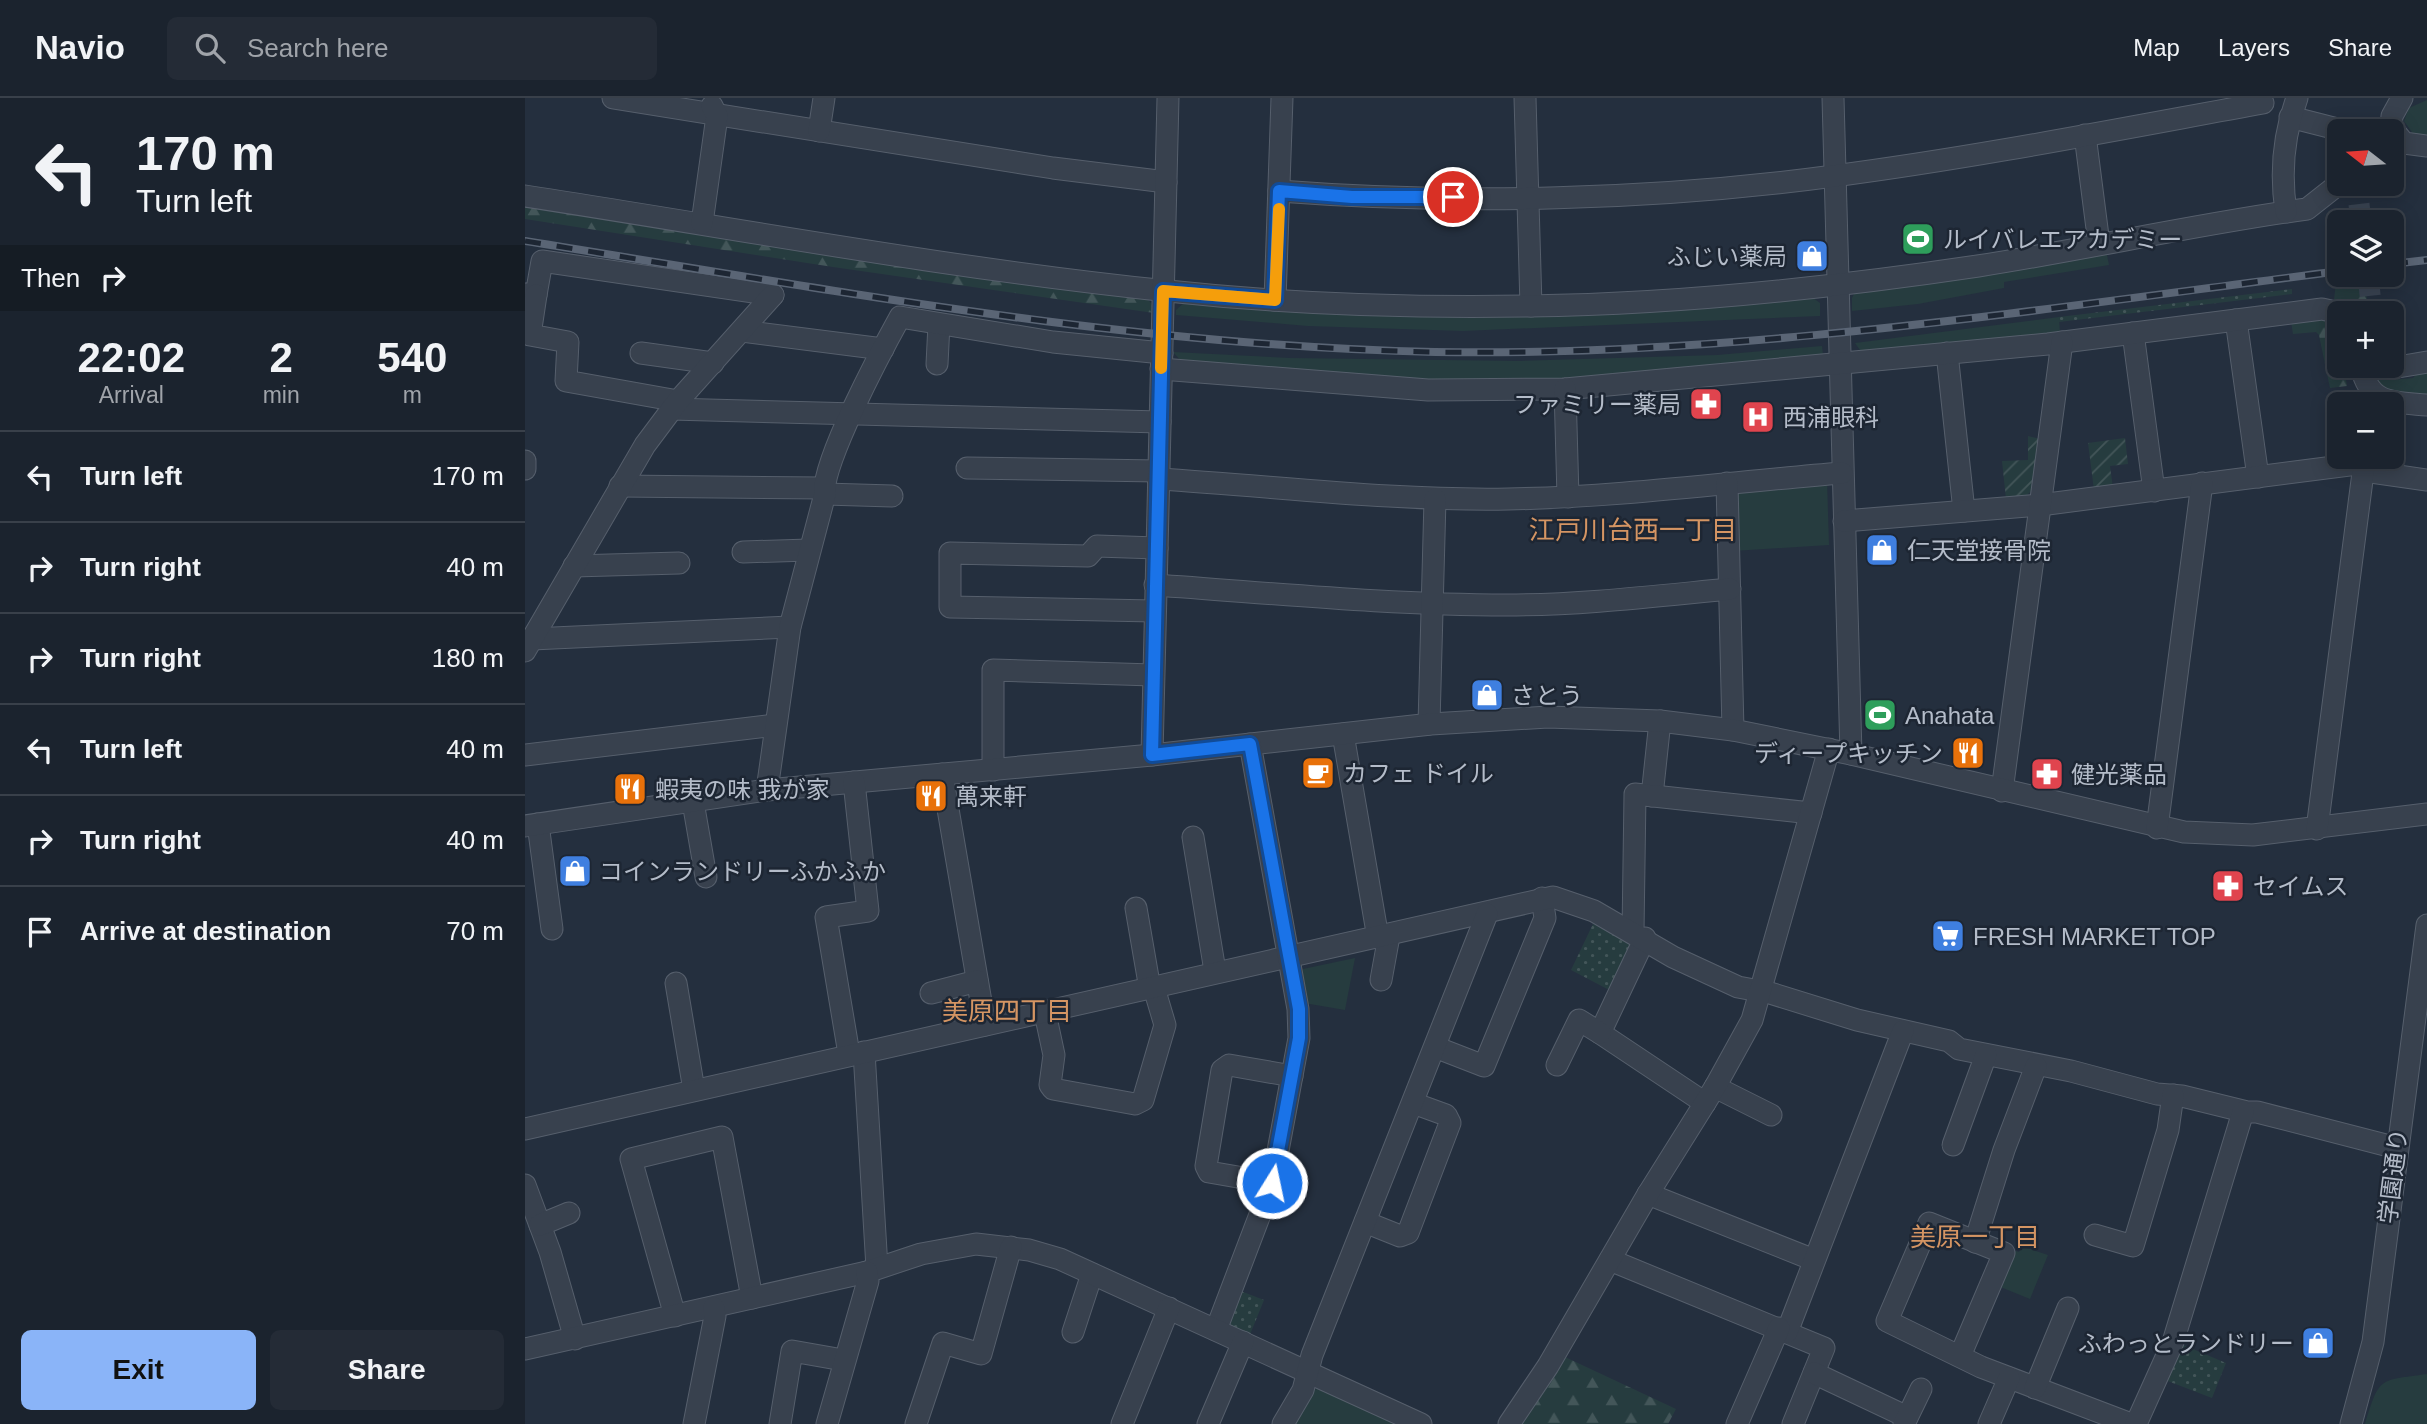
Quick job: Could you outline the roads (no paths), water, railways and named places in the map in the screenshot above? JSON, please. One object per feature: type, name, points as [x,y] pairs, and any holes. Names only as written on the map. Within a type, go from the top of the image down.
[{"type":"street","points":[[613,98],[712,107],[819,131],[1166,182]]},
{"type":"street","points":[[819,131],[824,98]]},
{"type":"street","points":[[1152,755],[1168,98]]},
{"type":"street","points":[[1275,300],[1282,98]]},
{"type":"street","points":[[1525,98],[1531,306]]},
{"type":"street","points":[[1833,98],[1833,176],[1851,754]]},
{"type":"street","points":[[2392,119],[2402,98]]},
{"type":"street","points":[[1279,191],[1352,197],[1528,197],[1733,187],[1833,176],[2085,135],[2260,101],[2327,125]]},
{"type":"street","points":[[702,223],[712,107]]},
{"type":"street","points":[[2287,212],[2282,187],[2291,114]]},
{"type":"street","points":[[2085,135],[2099,244]]},
{"type":"street","points":[[2405,142],[2427,146]]},
{"type":"street","points":[[525,196],[1009,271],[1163,291],[1275,300],[1531,306],[1631,302],[1837,285],[1980,265],[2307,209],[2327,193]]},
{"type":"street","points":[[529,645],[620,486],[675,405],[773,295],[542,261],[531,295],[530,335],[568,342],[566,381],[675,405],[851,416],[1160,422]]},
{"type":"street","points":[[767,790],[790,626],[824,491],[851,416],[900,317],[1161,361],[1428,390],[1565,389],[2062,342],[2327,310]]},
{"type":"street","points":[[2236,320],[2258,477]]},
{"type":"street","points":[[937,364],[939,324]]},
{"type":"street","points":[[742,331],[883,349]]},
{"type":"street","points":[[2133,333],[2154,491]]},
{"type":"street","points":[[2001,791],[2062,342]]},
{"type":"street","points":[[641,353],[713,363]]},
{"type":"street","points":[[1947,353],[1964,511]]},
{"type":"street","points":[[2404,364],[2427,362]]},
{"type":"street","points":[[1565,389],[1568,497]]},
{"type":"street","points":[[2404,403],[2427,405]]},
{"type":"street","points":[[525,461],[525,468]]},
{"type":"street","points":[[967,468],[1158,475],[1435,499],[1568,497],[1842,473]]},
{"type":"street","points":[[1844,521],[2040,505],[2327,469]]},
{"type":"street","points":[[2317,829],[2364,469]]},
{"type":"street","points":[[2384,469],[2427,480]]},
{"type":"street","points":[[1727,483],[1733,730]]},
{"type":"street","points":[[2157,828],[2202,483]]},
{"type":"street","points":[[620,486],[824,491],[892,496]]},
{"type":"street","points":[[1429,724],[1435,499]]},
{"type":"street","points":[[1154,611],[950,607],[950,553],[1088,556],[1097,546],[1157,548]]},
{"type":"street","points":[[743,552],[809,550]]},
{"type":"street","points":[[574,566],[679,563]]},
{"type":"street","points":[[1156,586],[1432,604],[1581,602],[1730,589]]},
{"type":"street","points":[[529,645],[790,626]]},
{"type":"street","points":[[993,770],[993,670],[1153,675]]},
{"type":"street","points":[[552,929],[531,825],[767,790],[1152,755],[1429,724],[1548,717],[1660,722],[1733,730],[1851,754],[2157,828],[2253,835],[2427,814]]},
{"type":"street","points":[[1652,796],[1660,722]]},
{"type":"street","points":[[525,755],[775,725]]},
{"type":"street","points":[[1343,734],[1384,937],[1381,980]]},
{"type":"street","points":[[1216,1330],[1272,1183],[1299,1038],[1299,1009],[1250,744]]},
{"type":"street","points":[[1509,1424],[1548,1366],[1752,1020],[1829,749]]},
{"type":"street","points":[[942,774],[985,1025]]},
{"type":"street","points":[[827,1424],[843,1360],[872,1270],[856,1053],[826,917],[869,911],[854,782]]},
{"type":"street","points":[[1600,1033],[1639,935],[1635,794],[1811,813]]},
{"type":"street","points":[[693,802],[706,877]]},
{"type":"street","points":[[1193,837],[1215,971]]},
{"type":"street","points":[[1435,1047],[1484,1066],[1545,918],[1542,898]]},
{"type":"street","points":[[525,1129],[1152,989],[1215,971],[1487,914],[1542,898],[1560,898],[1594,911],[1711,976],[1761,994],[1770,993],[1903,1031],[1949,1041],[1959,1049],[2071,1071],[2132,1085],[2150,1092],[2243,1112],[2257,1112],[2397,1148]]},
{"type":"street","points":[[1045,1013],[1054,1055],[1050,1085],[1053,1088],[1136,1104],[1143,1100],[1165,1025],[1152,989],[1136,908]]},
{"type":"street","points":[[1283,1424],[1303,1390],[1312,1355],[1487,914]]},
{"type":"street","name":"学園通り","points":[[2351,1424],[2373,1342],[2397,1148],[2418,1053],[2427,925]]},
{"type":"street","points":[[931,993],[977,981]]},
{"type":"street","points":[[676,983],[694,1090]]},
{"type":"street","points":[[1557,1065],[1579,1020],[1710,1095],[1771,1115]]},
{"type":"street","points":[[1737,1424],[1814,1260],[1903,1031]]},
{"type":"street","points":[[1953,1145],[1986,1055]]},
{"type":"street","points":[[1272,1183],[1209,1172],[1206,1166],[1221,1070],[1229,1065],[1292,1076]]},
{"type":"street","points":[[1975,1242],[2004,1150],[2036,1066]]},
{"type":"street","points":[[2095,1235],[2133,1246],[2168,1130],[2173,1095]]},
{"type":"street","points":[[1364,1223],[1400,1236],[1408,1233],[1450,1123],[1446,1115],[1413,1103]]},
{"type":"street","points":[[1960,1356],[2004,1253],[1929,1223],[1887,1321],[1960,1356],[2035,1388],[2087,1416],[2134,1424],[2173,1342],[2243,1112]]},
{"type":"street","points":[[675,1316],[631,1159],[722,1137],[752,1298]]},
{"type":"street","points":[[525,1185],[575,1339]]},
{"type":"street","points":[[1648,1194],[1814,1260]]},
{"type":"street","points":[[540,1225],[569,1213]]},
{"type":"street","points":[[525,1349],[714,1308],[976,1244],[1011,1247],[1060,1259],[1421,1424]]},
{"type":"street","points":[[916,1424],[943,1342],[981,1354],[1011,1247]]},
{"type":"street","points":[[1610,1260],[1824,1348],[1793,1424]]},
{"type":"street","points":[[1073,1332],[1092,1274]]},
{"type":"street","points":[[694,1424],[715,1316],[714,1308]]},
{"type":"street","points":[[1122,1424],[1169,1308]]},
{"type":"street","points":[[2035,1388],[2068,1308]]},
{"type":"street","points":[[1208,1424],[1243,1342]]},
{"type":"street","points":[[780,1424],[792,1350],[843,1360]]},
{"type":"street","points":[[1814,1373],[1906,1420],[1920,1389]]},
{"type":"street","points":[[1989,1424],[2010,1378]]},
{"type":"tunnel","points":[[2359,204],[2360,210]]},
{"type":"tunnel","points":[[2369,287],[2371,301]]},
{"type":"railway","points":[[525,241],[865,296],[1092,327],[1206,339],[1435,352],[1549,352],[1776,339],[2002,315],[2327,273]]},
{"type":"railway","points":[[2404,263],[2427,260]]},
{"type":"place","name":"ルイバレエアカデミー","points":[[1918,239]]},
{"type":"place","name":"ふじい薬局","points":[[1812,256]]},
{"type":"place","name":"ファミリー薬局","points":[[1706,404]]},
{"type":"place","name":"西浦眼科","points":[[1758,417]]},
{"type":"place","name":"仁天堂接骨院","points":[[1882,550]]},
{"type":"place","name":"さとう","points":[[1487,695]]},
{"type":"place","name":"Anahata","points":[[1880,715]]},
{"type":"place","name":"ディープキッチン","points":[[1968,753]]},
{"type":"place","name":"カフェ ドイル","points":[[1318,773]]},
{"type":"place","name":"健光薬品","points":[[2047,774]]},
{"type":"place","name":"蝦夷の味 我が家","points":[[630,789]]},
{"type":"place","name":"萬来軒","points":[[931,796]]},
{"type":"place","name":"コインランドリーふかふか","points":[[575,871]]},
{"type":"place","name":"セイムス","points":[[2228,886]]},
{"type":"place","name":"FRESH MARKET TOP","points":[[1948,936]]},
{"type":"place","name":"ふわっとランドリー","points":[[2318,1343]]},
{"type":"district","name":"江戸川台西一丁目","points":[[1633,530]]},
{"type":"district","name":"美原四丁目","points":[[1007,1011]]},
{"type":"district","name":"美原一丁目","points":[[1975,1237]]}]
